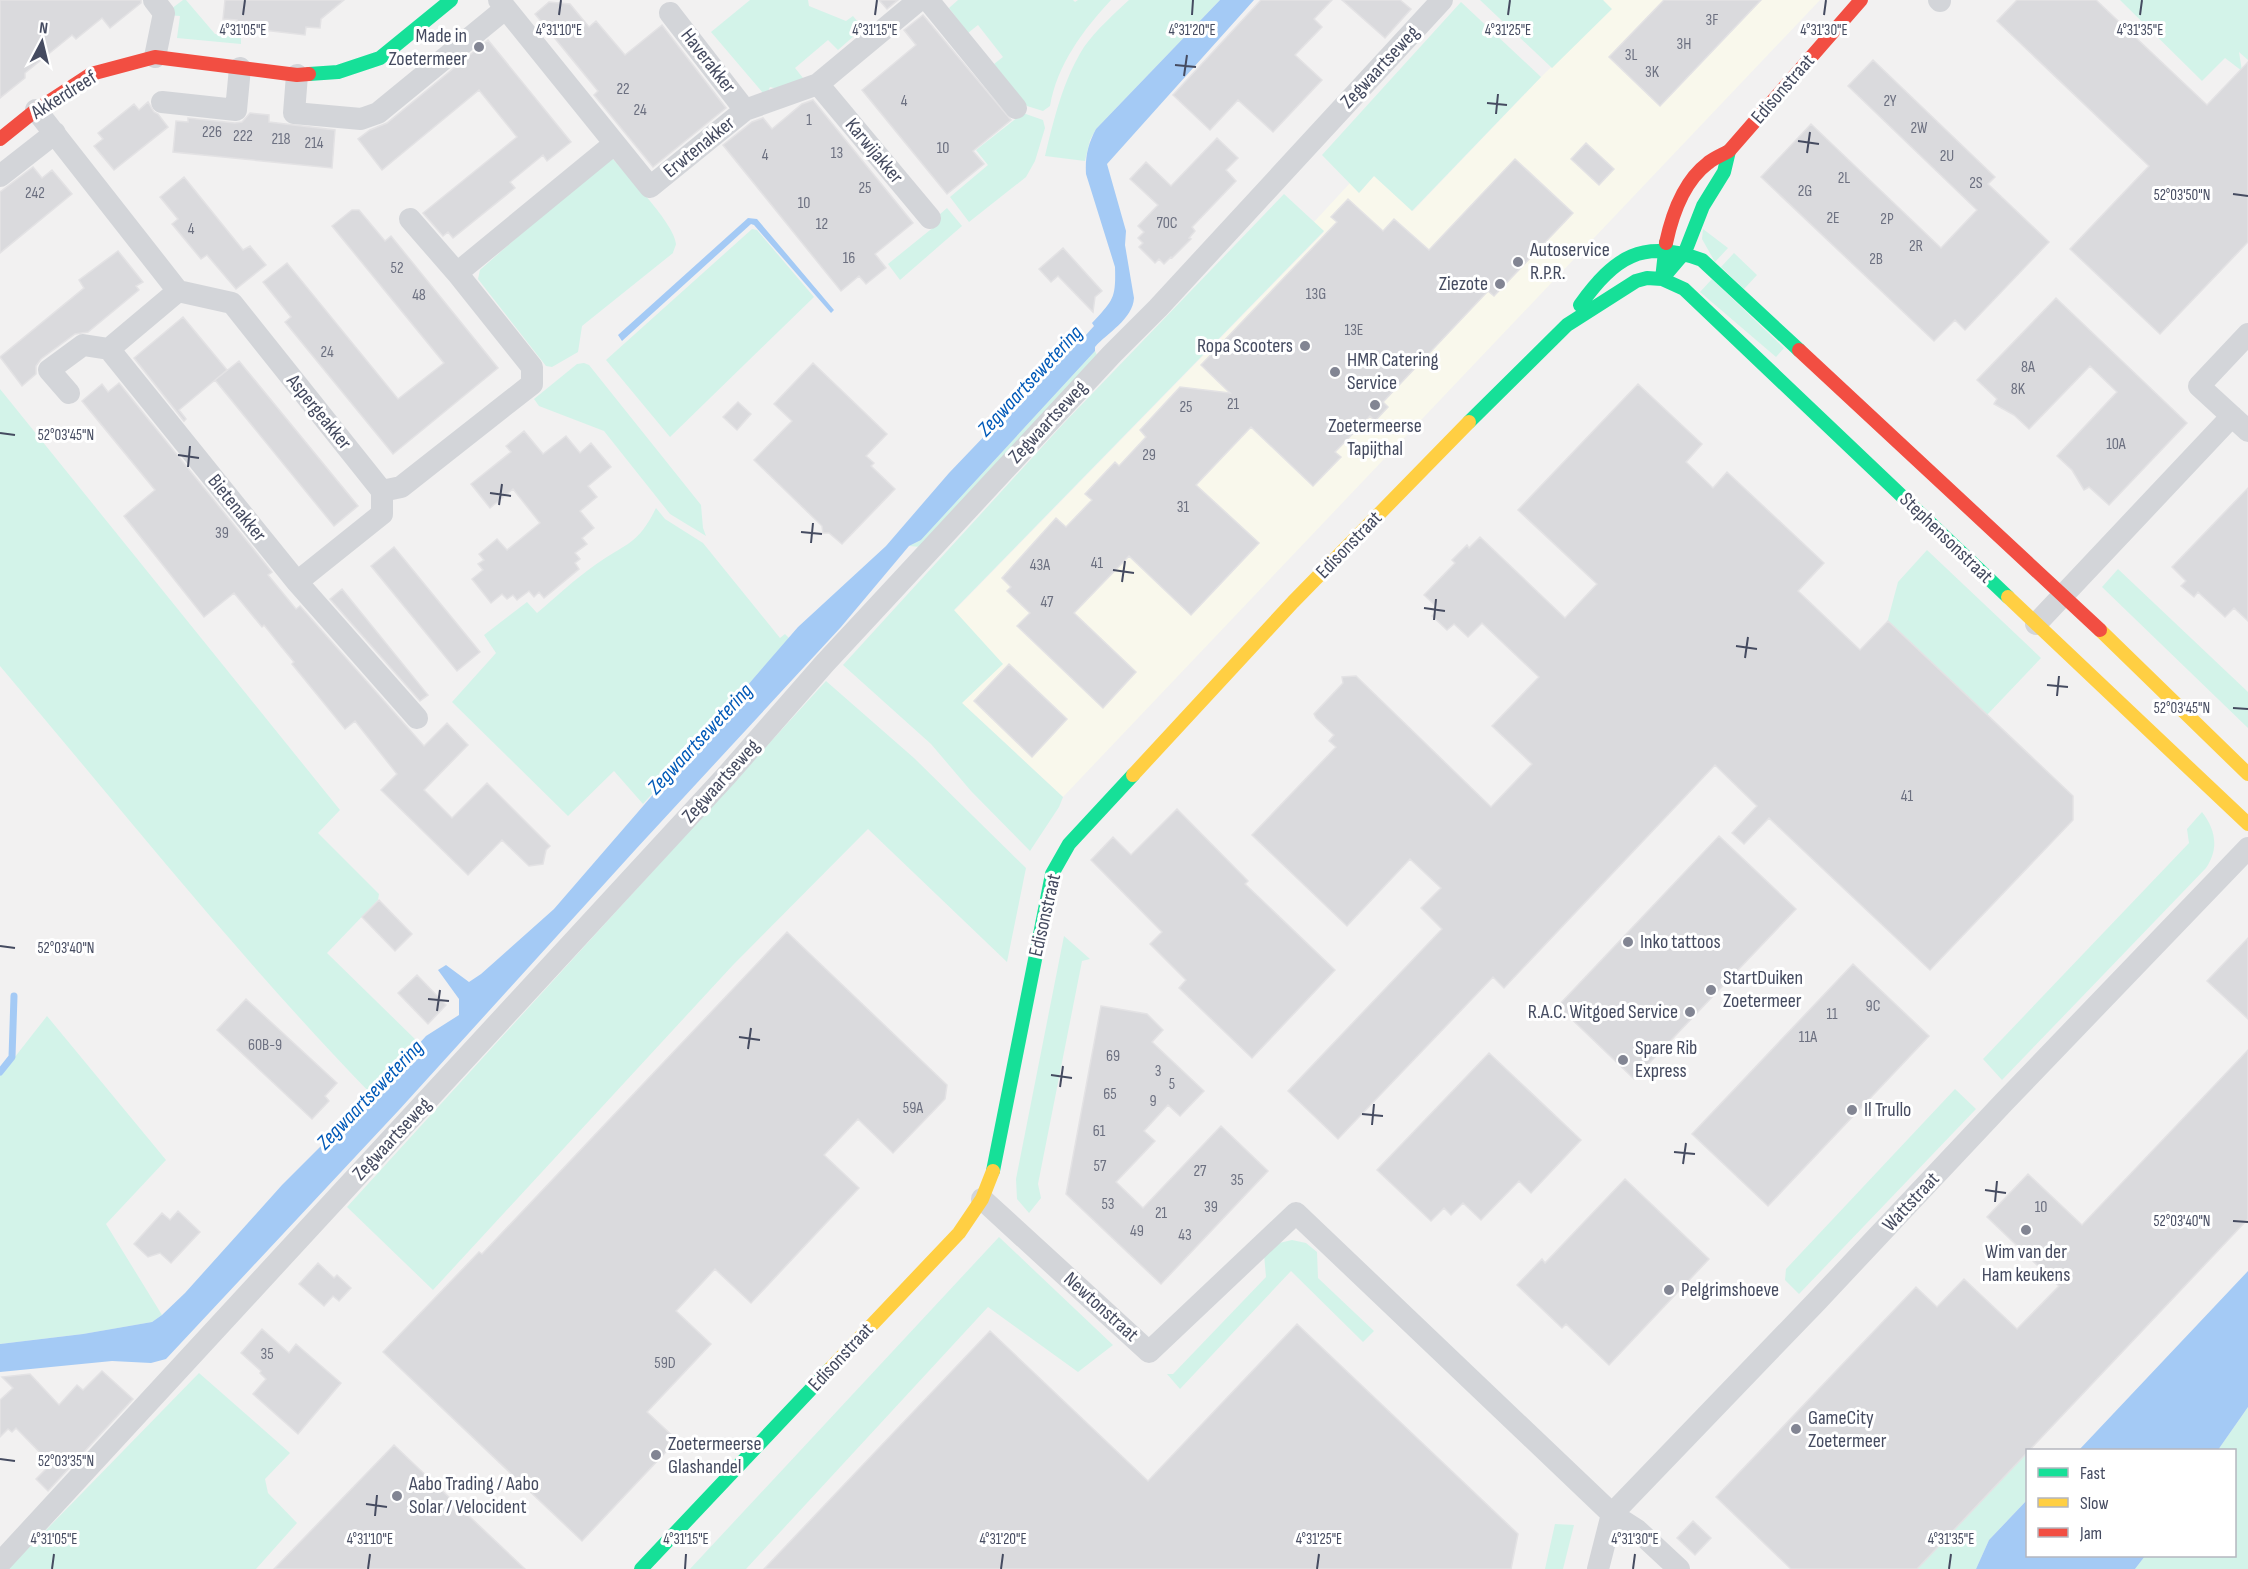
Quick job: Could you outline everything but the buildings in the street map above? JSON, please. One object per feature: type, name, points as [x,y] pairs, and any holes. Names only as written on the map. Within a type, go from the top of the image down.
[{"type":"street","points":[[154,0],[164,13],[155,57]]},
{"type":"street","name":"Akkerdreef","points":[[0,139],[36,110],[91,74],[155,57],[297,75],[338,72],[380,58],[451,0]]},
{"type":"street","name":"Erwtenakker","points":[[502,4],[650,187],[745,110],[818,84],[919,0]]},
{"type":"street","points":[[928,0],[1016,108]]},
{"type":"street","name":"Zegwaartseweg","points":[[0,1563],[727,775],[840,647],[1112,354],[1158,308],[1442,0]]},
{"type":"street","name":"Edisonstraat","points":[[1664,248],[1674,214],[1686,189],[1707,163],[1729,151],[1861,0]]},
{"type":"street","points":[[297,75],[294,113],[361,119],[378,113],[502,4]]},
{"type":"street","name":"Haverakker","points":[[670,13],[745,110]]},
{"type":"street","points":[[162,102],[236,110],[240,68]]},
{"type":"street","name":"Karwijakker","points":[[818,84],[930,218]]},
{"type":"street","points":[[36,110],[178,291],[109,349],[83,345],[49,370],[69,393]]},
{"type":"street","name":"Akkerdreef","points":[[0,176],[55,133]]},
{"type":"street","points":[[457,273],[614,144]]},
{"type":"street","name":"Edisonstraat","points":[[641,1569],[959,1233],[982,1199],[995,1165],[1052,874],[1069,844],[1293,602],[1526,364],[1567,325],[1636,281],[1647,278],[1662,279],[1685,252],[1703,206],[1724,172],[1729,151]]},
{"type":"street","points":[[297,582],[382,513],[382,490],[401,487],[532,384],[532,368],[457,273],[410,219]]},
{"type":"street","points":[[1662,279],[1664,248]]},
{"type":"street","name":"Edisonstraat","points":[[1567,325],[1586,296],[1611,268],[1628,257],[1664,248],[1685,252]]},
{"type":"street","name":"Stephensonstraat","points":[[1685,252],[1702,260],[2064,596],[2248,774]]},
{"type":"street","name":"Stephensonstraat","points":[[1662,279],[1684,289],[2248,824]]},
{"type":"street","name":"Aspergeakker","points":[[178,291],[232,303],[382,490]]},
{"type":"street","points":[[2248,334],[2199,386],[2248,431]]},
{"type":"street","name":"Bietenakker","points":[[109,349],[297,582],[417,718]]},
{"type":"street","points":[[2036,624],[2232,416]]},
{"type":"street","name":"Wattstraat","points":[[1598,1569],[1612,1514],[2248,848]]},
{"type":"street","name":"Newtonstraat","points":[[982,1199],[1149,1352],[1296,1213],[1612,1514]]},
{"type":"street","points":[[1612,1514],[1637,1530],[1679,1569]]},
{"type":"shaded area","points":[[1603,0],[1820,0],[1063,797],[961,702],[954,611],[1324,232],[1314,222],[1350,183],[1359,193],[1374,176],[1413,211],[1541,77],[1611,9]]},
{"type":"green space","points":[[186,0],[215,34],[241,38],[241,44],[177,38],[180,16],[167,15],[167,12]]},
{"type":"green space","points":[[750,0],[808,0],[809,6],[846,21],[853,16],[863,28],[838,50],[828,40],[795,68],[803,78],[786,91],[770,87],[767,93],[763,93],[711,32]]},
{"type":"green space","points":[[958,0],[1073,0],[1075,2],[1078,0],[1111,0],[1081,36],[1065,62],[1053,91],[1050,106],[1043,111],[1027,106],[994,64],[1003,57],[978,25],[968,33],[949,8]]},
{"type":"green space","points":[[1129,0],[1220,0],[1096,129],[1090,140],[1085,161],[1045,156],[1060,100],[1070,73],[1084,47],[1105,22]]},
{"type":"green space","points":[[1480,0],[1603,0],[1612,9],[1552,68]]},
{"type":"green space","points":[[2120,0],[2248,0],[2248,60],[2239,52],[2242,71],[2225,58],[2202,81]]},
{"type":"green space","points":[[1461,2],[1541,77],[1412,211],[1374,176],[1359,193],[1322,155]]},
{"type":"green space","points":[[1023,113],[1043,120],[1045,128],[1035,161],[1026,177],[969,222],[950,197],[988,165],[976,150]]},
{"type":"green space","points":[[612,158],[668,224],[676,245],[673,253],[582,326],[578,352],[552,367],[546,366],[478,279],[480,270],[566,194]]},
{"type":"green space","points":[[1284,194],[1324,231],[954,610],[1003,664],[962,703],[1063,797],[1059,807],[1030,851],[971,791],[931,744],[843,665],[1063,424]]},
{"type":"green space","points":[[947,208],[962,226],[900,280],[888,264],[935,226],[932,221]]},
{"type":"green space","points":[[752,229],[757,230],[814,297],[670,437],[606,360]]},
{"type":"green space","points":[[1703,229],[1728,248],[1715,262],[1702,239]]},
{"type":"green space","points":[[1734,253],[1757,275],[1744,289],[1721,267]]},
{"type":"green space","points":[[1712,279],[1784,348],[1776,357],[1700,292]]},
{"type":"green space","points":[[1095,351],[1098,357],[921,547],[909,546],[921,540]]},
{"type":"green space","points":[[577,364],[589,365],[701,505],[706,536],[670,514],[604,431],[539,406],[534,399]]},
{"type":"green space","points":[[0,389],[340,810],[318,833],[379,894],[378,900],[327,953],[419,1043],[372,1095],[228,937],[0,666]]},
{"type":"green space","points":[[656,508],[665,519],[703,543],[780,638],[785,634],[789,638],[643,804],[614,771],[568,816],[452,702],[496,653],[484,635],[527,602],[537,613],[588,570],[637,536]]},
{"type":"green space","points":[[1927,550],[2041,658],[1986,716],[1887,623],[1898,582]]},
{"type":"green space","points":[[2118,569],[2248,692],[2248,728],[2102,587]]},
{"type":"green space","points":[[826,681],[914,758],[1026,868],[1007,962],[868,829],[733,965],[433,1290],[347,1207]]},
{"type":"green space","points":[[2202,812],[2213,833],[2214,840],[2213,854],[2206,868],[2002,1080],[1983,1059],[2189,843],[2187,829]]},
{"type":"green space","points":[[1064,936],[1090,959],[1082,961],[1038,1184],[1041,1198],[1029,1213],[1017,1199],[1016,1179]]},
{"type":"green space","points":[[47,1016],[166,1160],[106,1224],[162,1315],[152,1322],[83,1334],[0,1344],[0,1076]]},
{"type":"green space","points":[[1955,1089],[1976,1109],[1799,1294],[1785,1280],[1786,1269]]},
{"type":"green space","points":[[999,1237],[1113,1345],[1078,1372],[988,1307],[746,1569],[690,1569]]},
{"type":"green space","points":[[1292,1240],[1306,1243],[1317,1252],[1318,1278],[1374,1331],[1363,1342],[1291,1271],[1180,1389],[1167,1374],[1173,1374],[1266,1277],[1264,1254],[1275,1244]]},
{"type":"green space","points":[[199,1373],[290,1453],[265,1479],[268,1493],[297,1523],[256,1569],[8,1569]]},
{"type":"green space","points":[[2248,1407],[2248,1569],[2135,1569],[2144,1557],[2236,1557],[2236,1449],[2219,1449]]},
{"type":"green space","points":[[2025,1454],[2026,1501],[1989,1540],[1976,1569],[1916,1569]]},
{"type":"green space","points":[[1555,1524],[1574,1525],[1563,1569],[1545,1569]]},
{"type":"water","points":[[1220,0],[1254,0],[1107,164],[1126,231],[1125,245],[1134,298],[1133,306],[1124,319],[1095,347],[1095,351],[921,540],[909,546],[841,627],[399,1110],[166,1359],[151,1363],[112,1361],[0,1372],[0,1344],[83,1334],[152,1322],[162,1315],[185,1293],[282,1185],[372,1095],[426,1036],[459,1015],[459,999],[438,970],[446,965],[469,982],[554,909],[798,627],[886,546],[949,473],[1014,405],[1043,369],[1082,335],[1085,336],[1094,326],[1092,323],[1105,309],[1114,293],[1115,267],[1086,174],[1091,140],[1096,129]]},
{"type":"water","points":[[748,218],[757,219],[834,310],[831,313],[751,224],[622,341],[618,335]]},
{"type":"water","points":[[2248,1271],[2248,1407],[2219,1449],[2080,1449]]},
{"type":"water","points":[[2026,1501],[2026,1557],[2144,1557],[2135,1569],[1976,1569],[1989,1540]]},
{"type":"waterway","points":[[0,1072],[12,1057],[14,996]]},
{"type":"traffic: fast","points":[[309,74],[338,72],[380,58],[451,0]]},
{"type":"traffic: fast","points":[[1469,422],[1567,325],[1636,281],[1647,278],[1662,279],[1685,252],[1703,206],[1724,172],[1729,151]]},
{"type":"traffic: fast","points":[[1666,243],[1662,279],[1684,289],[2008,597]]},
{"type":"traffic: fast","points":[[1580,305],[1605,275],[1632,256],[1663,251],[1681,254],[1702,260],[1799,350]]},
{"type":"traffic: fast","points":[[993,1171],[1052,874],[1069,844],[1133,775]]},
{"type":"traffic: fast","points":[[641,1569],[830,1369]]},
{"type":"traffic: slow","points":[[1133,775],[1293,602],[1469,422]]},
{"type":"traffic: slow","points":[[2008,597],[2248,824]]},
{"type":"traffic: slow","points":[[2100,630],[2248,774]]},
{"type":"traffic: slow","points":[[830,1369],[959,1233],[982,1199],[993,1171]]},
{"type":"traffic: jam","points":[[1666,243],[1680,199],[1692,179],[1710,161],[1729,151],[1861,0]]},
{"type":"traffic: jam","points":[[0,139],[36,110],[91,74],[155,57],[297,75],[309,74]]},
{"type":"traffic: jam","points":[[1799,350],[2100,630]]},
{"type":"place","name":"Made in Zoetermeer","points":[[479,47]]},
{"type":"place","name":"Autoservice R.P.R.","points":[[1518,262]]},
{"type":"place","name":"Ziezote","points":[[1500,284]]},
{"type":"place","name":"Ropa Scooters","points":[[1305,346]]},
{"type":"place","name":"HMR Catering Service","points":[[1335,372]]},
{"type":"place","name":"Zoetermeerse Tapijthal","points":[[1375,405]]},
{"type":"place","name":"Inko tattoos","points":[[1628,942]]},
{"type":"place","name":"StartDuiken Zoetermeer","points":[[1711,990]]},
{"type":"place","name":"R.A.C. Witgoed Service","points":[[1690,1012]]},
{"type":"place","name":"Spare Rib Express","points":[[1623,1060]]},
{"type":"place","name":"Il Trullo","points":[[1852,1110]]},
{"type":"place","name":"Wim van der Ham keukens","points":[[2026,1230]]},
{"type":"place","name":"Pelgrimshoeve","points":[[1669,1290]]},
{"type":"place","name":"GameCity Zoetermeer","points":[[1796,1429]]},
{"type":"place","name":"Zoetermeerse Glashandel","points":[[656,1455]]},
{"type":"place","name":"Aabo Trading / Aabo Solar / Velocident","points":[[397,1496]]},
{"type":"water label","name":"Zegwaartsewetering","points":[[1030,381]]},
{"type":"water label","name":"Zegwaartsewetering","points":[[700,739]]},
{"type":"water label","name":"Zegwaartsewetering","points":[[370,1095]]}]
